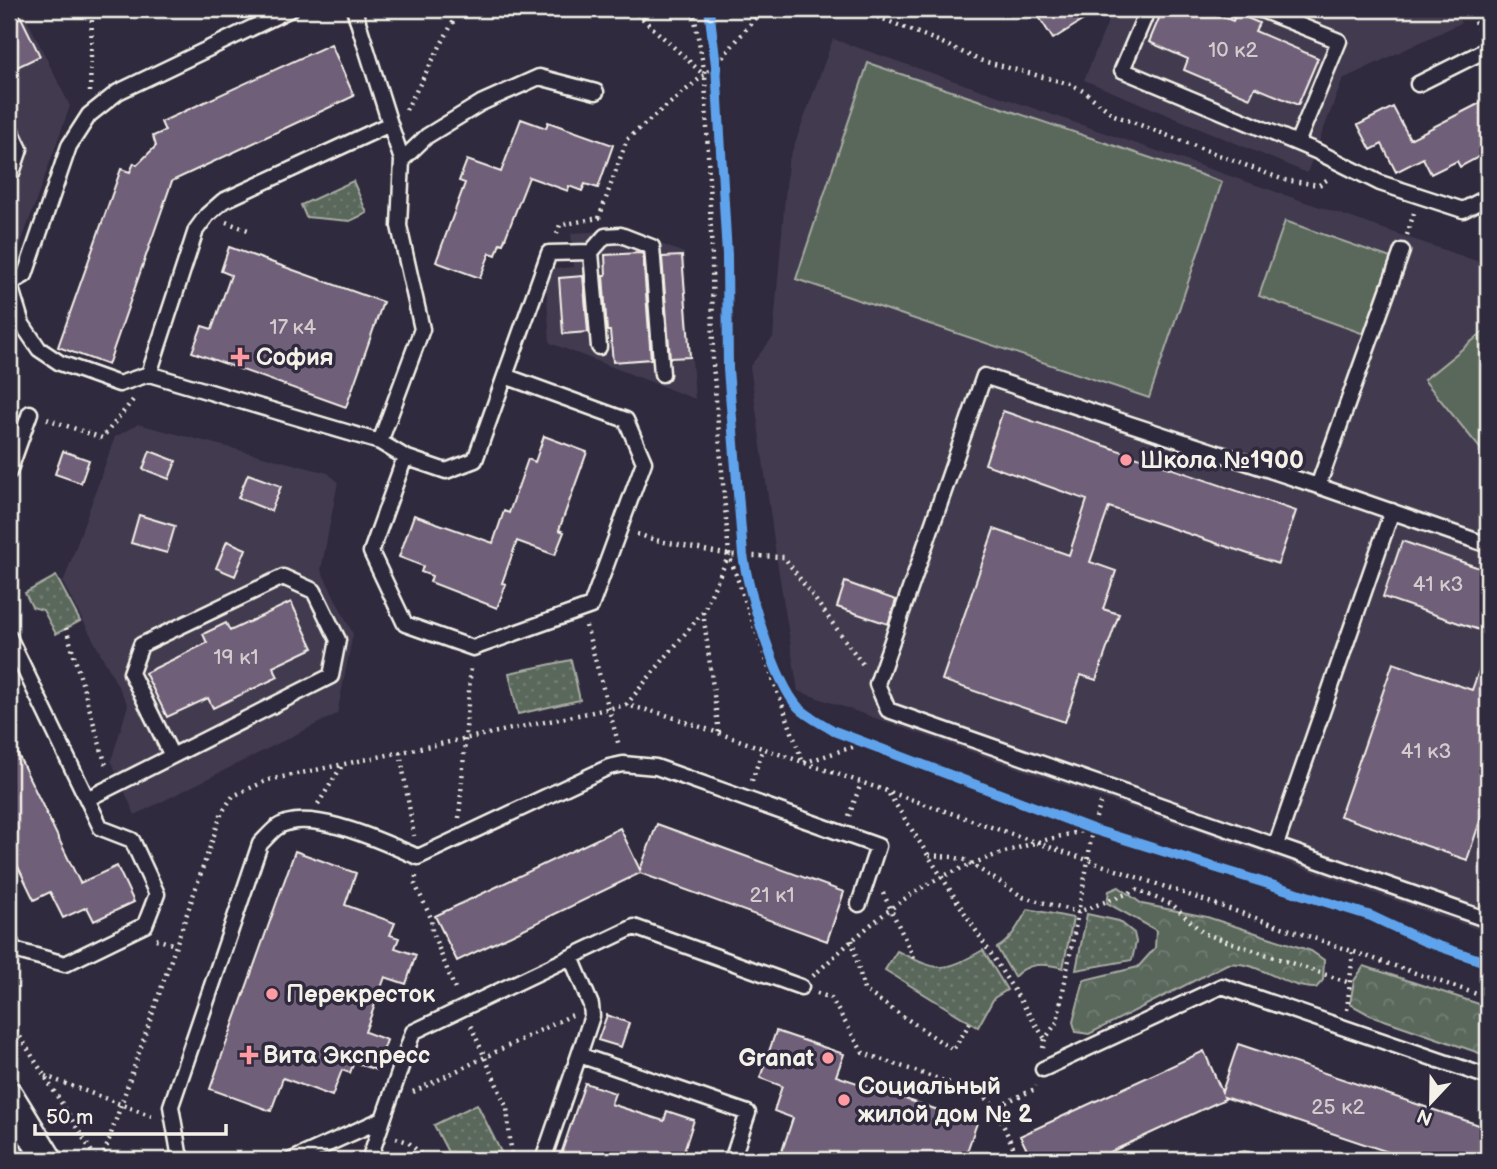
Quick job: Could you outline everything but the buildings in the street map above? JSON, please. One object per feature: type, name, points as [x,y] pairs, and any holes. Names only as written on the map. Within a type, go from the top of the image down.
[{"type":"street","points":[[9,1096],[48,1160]]},
{"type":"lane","points":[[291,9],[118,92],[89,115],[69,146],[25,275],[9,284],[22,324],[39,349],[60,363],[119,384],[149,373],[380,442],[405,457],[446,471],[475,460],[550,253],[591,252]]},
{"type":"lane","points":[[354,9],[402,160],[399,226],[422,329],[380,442]]},
{"type":"lane","points":[[1148,9],[1122,70],[1297,143],[1380,183],[1463,210],[1488,197]]},
{"type":"lane","points":[[1259,9],[1339,41],[1297,143]]},
{"type":"lane","points":[[1418,84],[1486,43]]},
{"type":"lane","points":[[402,160],[427,136],[481,103],[539,78],[596,92]]},
{"type":"lane","points":[[9,126],[20,149],[12,173],[9,174]]},
{"type":"lane","points":[[149,373],[196,230],[206,215],[223,201],[392,129]]},
{"type":"lane","points":[[598,347],[591,252],[605,236],[621,235],[652,247],[662,374]]},
{"type":"lane","points":[[1318,486],[1402,251]]},
{"type":"lane","points":[[405,457],[371,552],[405,624],[473,648],[591,606],[644,462],[626,420],[505,376]]},
{"type":"lane","points":[[1488,545],[984,376],[877,684],[888,709],[1488,920]]},
{"type":"lane","points":[[9,472],[30,413]]},
{"type":"lane","points":[[1276,845],[1392,512]]},
{"type":"lane","points":[[87,799],[331,676],[338,640],[314,591],[283,578],[141,645],[131,673],[172,756]]},
{"type":"lane","points":[[9,637],[101,828],[132,840],[157,894],[145,925],[65,964],[14,950],[9,939]]},
{"type":"lane","points":[[184,1160],[179,1153],[170,1106],[260,844],[277,827],[308,820],[356,831],[418,856],[609,767],[623,764],[656,767],[878,846],[859,904]]},
{"type":"lane","points":[[369,1160],[413,1032],[634,927],[801,986]]},
{"type":"lane","points":[[542,1160],[592,1016],[592,1005],[570,957]]},
{"type":"lane","points":[[1043,1069],[1222,986],[1488,1077]]},
{"type":"lane","points":[[579,1055],[748,1113],[732,1160]]},
{"type":"lane","points":[[292,1160],[380,1126]]},
{"type":"path","points":[[392,129],[460,9]]},
{"type":"path","points":[[632,9],[705,75]]},
{"type":"path","points":[[693,9],[705,75],[713,364],[729,555],[803,763]]},
{"type":"path","points":[[550,253],[561,225],[599,218],[627,139],[705,75],[715,60],[763,9]]},
{"type":"path","points":[[858,9],[979,60],[1070,84],[1114,115],[1284,180],[1319,185],[1346,166]]},
{"type":"path","points":[[1468,9],[1486,43]]},
{"type":"path","points":[[90,91],[92,16]]},
{"type":"path","points":[[715,60],[718,92]]},
{"type":"path","points":[[1408,233],[1412,219]]},
{"type":"path","points":[[30,413],[102,438],[132,401]]},
{"type":"path","points":[[620,527],[655,540],[729,555],[784,556],[877,684]]},
{"type":"path","points":[[742,542],[748,584],[784,687],[792,698]]},
{"type":"path","points":[[626,705],[704,612],[729,555]]},
{"type":"path","points":[[582,609],[623,764]]},
{"type":"path","points":[[704,612],[719,733]]},
{"type":"path","points":[[66,628],[114,785]]},
{"type":"path","points":[[458,838],[471,669]]},
{"type":"path","points":[[100,1160],[122,1104],[222,812],[233,796],[268,780],[626,705],[663,714],[763,748],[1488,999]]},
{"type":"path","points":[[844,735],[877,748]]},
{"type":"path","points":[[803,763],[864,743]]},
{"type":"path","points":[[746,798],[763,748]]},
{"type":"path","points":[[400,752],[418,856]]},
{"type":"path","points":[[308,820],[343,764]]},
{"type":"path","points":[[843,834],[860,783]]},
{"type":"path","points":[[995,1107],[1035,1089],[1043,1069],[1041,1060],[1045,1039],[1057,1022],[1092,829],[1106,786]]},
{"type":"path","points":[[889,793],[1045,1039]]},
{"type":"path","points":[[1066,819],[1105,833]]},
{"type":"path","points":[[1019,1160],[995,1107],[982,1094],[863,1053],[831,998],[801,986],[891,909],[943,876],[1031,842],[1092,829]]},
{"type":"path","points":[[929,855],[952,857],[974,864],[1023,897],[1078,912],[1137,890],[1173,905],[1203,933],[1350,983]]},
{"type":"path","points":[[871,867],[915,960]]},
{"type":"path","points":[[415,884],[431,918],[432,931],[463,1008],[508,1108],[512,1160]]},
{"type":"path","points":[[852,940],[864,990],[953,1050],[970,1023]]},
{"type":"path","points":[[1345,1028],[1353,952]]},
{"type":"path","points":[[388,1104],[592,1005]]},
{"type":"path","points":[[9,1019],[100,1160]]},
{"type":"path","points":[[44,1076],[174,1124]]},
{"type":"path","points":[[380,1126],[408,1142],[427,1160]]},
{"type":"shaded area","points":[[9,9],[22,9],[70,106],[15,260],[9,258]]},
{"type":"shaded area","points":[[1113,9],[1454,9],[1461,23],[1343,79],[1307,173],[1084,80]]},
{"type":"shaded area","name":"Школа №1900","points":[[833,39],[1488,265],[1488,933],[798,691],[750,366],[773,337],[788,162]]},
{"type":"shaded area","points":[[625,230],[684,253],[695,399],[550,343],[545,269],[574,267],[571,233]]},
{"type":"shaded area","points":[[138,424],[328,473],[338,482],[321,570],[353,634],[337,714],[135,815],[111,761],[128,705],[63,583],[115,437]]},
{"type":"green space","points":[[868,63],[1222,182],[1149,398],[796,279]]},
{"type":"green space","points":[[353,181],[367,213],[350,221],[306,217],[301,205]]},
{"type":"green space","points":[[1285,221],[1391,258],[1364,334],[1259,296]]},
{"type":"green space","points":[[1488,328],[1488,458],[1424,380]]},
{"type":"green space","points":[[56,576],[80,621],[56,634],[43,610],[32,607],[25,593]]},
{"type":"green space","points":[[571,660],[580,700],[518,714],[509,673]]},
{"type":"green space","points":[[1119,887],[1142,904],[1207,917],[1311,951],[1324,960],[1323,980],[1316,988],[1304,987],[1249,966],[1227,964],[1089,1034],[1076,1032],[1073,1022],[1084,980],[1138,967],[1155,948],[1156,930],[1107,903],[1109,891]]},
{"type":"green space","points":[[1028,909],[1073,918],[1063,968],[1049,965],[1031,966],[1014,977],[997,948],[1011,936]]},
{"type":"green space","points":[[1087,914],[1119,921],[1134,933],[1136,942],[1132,960],[1076,970]]},
{"type":"green space","points":[[983,950],[1007,990],[994,998],[978,1027],[885,970],[897,951],[922,963],[940,967],[958,963]]},
{"type":"green space","points":[[1364,966],[1488,1007],[1488,1056],[1370,1015],[1350,1004],[1354,981]]},
{"type":"green space","points":[[477,1104],[502,1154],[488,1160],[452,1160],[434,1125]]},
{"type":"green space","points":[[9,1128],[29,1160],[9,1160]]},
{"type":"cycle path","points":[[709,9],[716,65],[727,255],[728,369],[743,555],[757,613],[772,657],[780,677],[798,707],[834,731],[1092,829],[1371,916],[1424,941],[1488,963]]},
{"type":"place","name":"София","points":[[240,357]]},
{"type":"place","name":"Школа №1900","points":[[1126,460]]},
{"type":"place","name":"Перекресток","points":[[272,994]]},
{"type":"place","name":"Вита Экспресс","points":[[249,1055]]},
{"type":"place","name":"Granat","points":[[828,1058]]},
{"type":"place","name":"Социальный жилой дом № 2","points":[[844,1100]]}]
